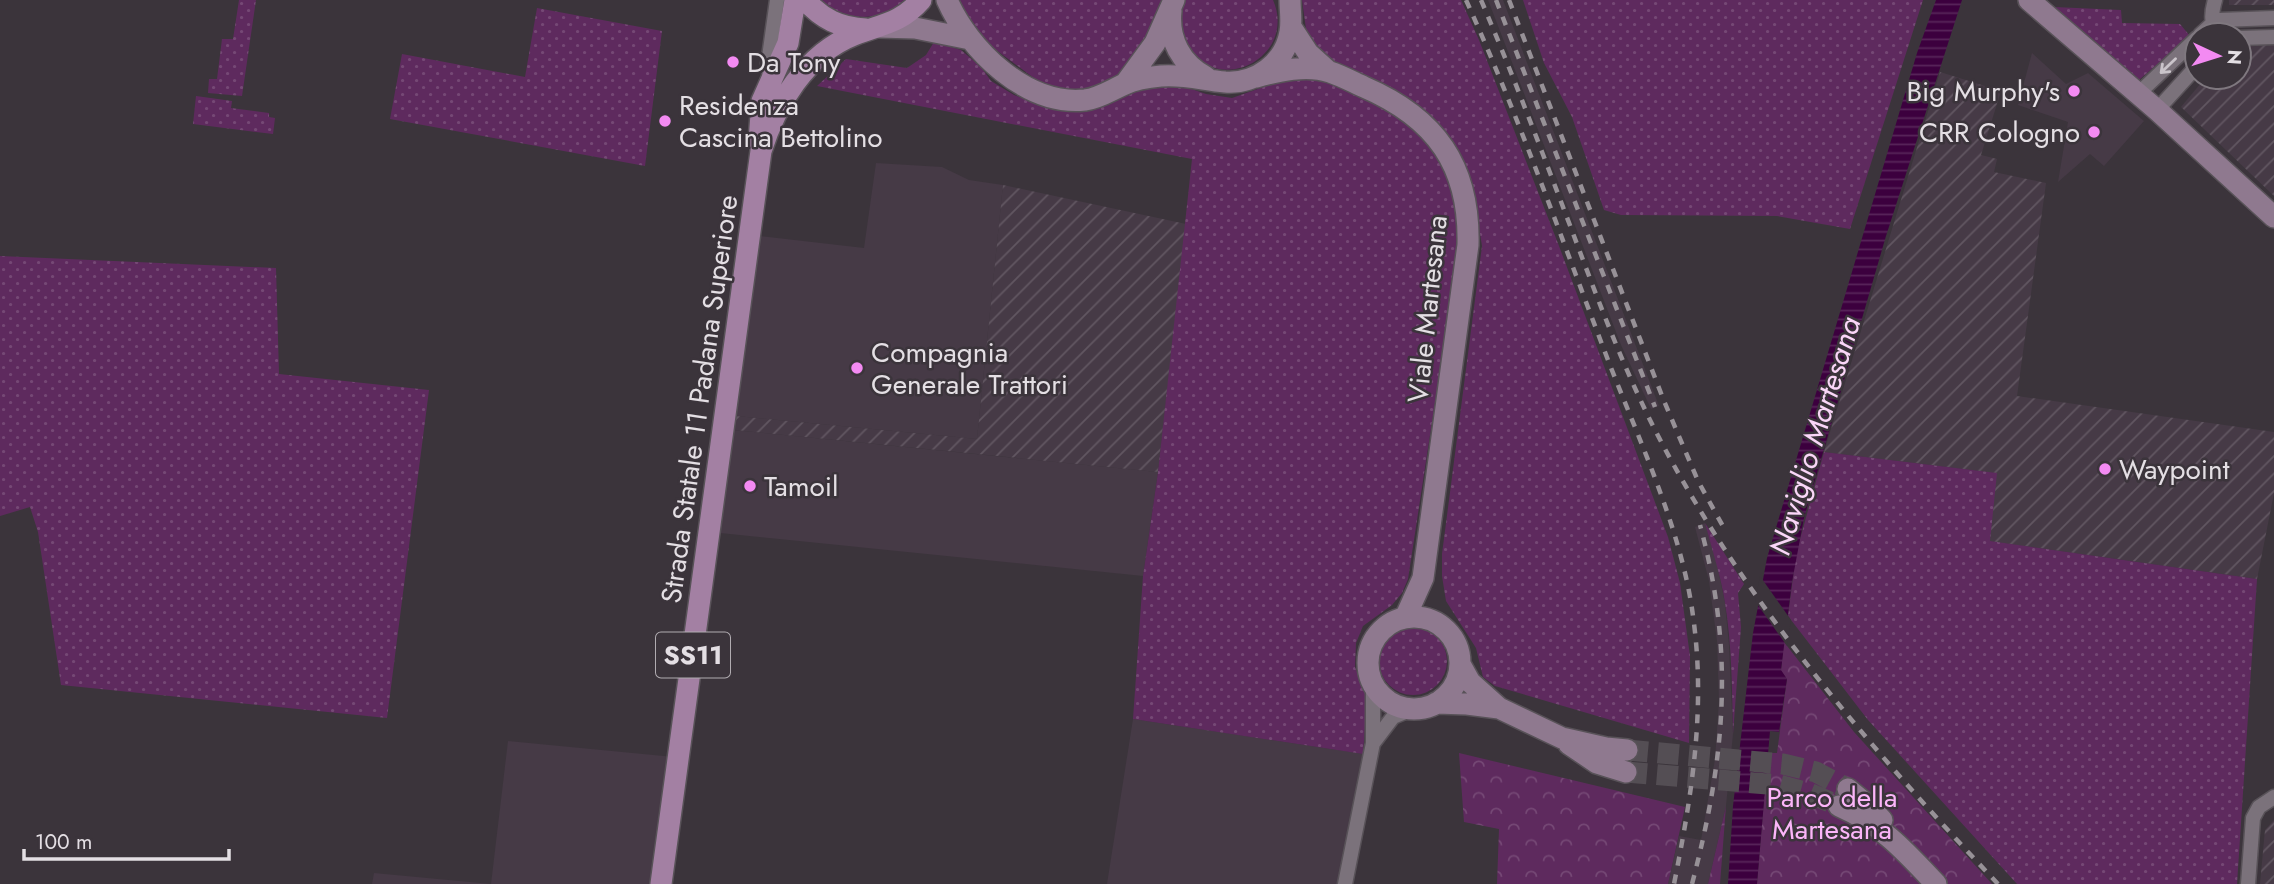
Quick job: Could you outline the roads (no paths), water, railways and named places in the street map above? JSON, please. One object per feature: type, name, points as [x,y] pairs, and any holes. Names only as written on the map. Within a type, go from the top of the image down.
[{"type":"main road","name":"Strada Statale 11 Padana Superiore","points":[[758,171],[762,101],[788,43],[794,0]]},
{"type":"main road","name":"Strada Statale 11 Padana Superiore","points":[[805,0],[821,16],[843,26],[878,27]]},
{"type":"main road","name":"Strada Statale 11 Padana Superiore","points":[[661,884],[760,155],[768,131],[789,91],[801,75],[830,48],[854,34],[907,14],[921,0]]},
{"type":"street","points":[[771,82],[768,64],[777,0]]},
{"type":"street","name":"Viale Martesana","points":[[947,0],[970,39],[1017,82],[1031,91],[1064,100],[1088,99],[1106,94],[1125,84],[1164,76],[1186,75],[1236,82],[1278,71],[1328,71]]},
{"type":"street","points":[[2029,0],[2157,110],[2274,217]]},
{"type":"street","points":[[2213,21],[2211,16],[2215,0]]},
{"type":"street","points":[[1173,3],[1171,29],[1177,50],[1191,68],[1211,79]]},
{"type":"street","points":[[1125,84],[1151,50],[1173,3]]},
{"type":"street","points":[[1256,76],[1280,57],[1287,43],[1290,9]]},
{"type":"street","name":"Viale Martesana","points":[[1290,9],[1308,53],[1328,71],[1393,100],[1431,131],[1445,149],[1465,194],[1468,244],[1423,578],[1405,618]]},
{"type":"street","points":[[2226,21],[2230,18],[2274,18]]},
{"type":"street","points":[[878,27],[915,28],[970,39]]},
{"type":"street","points":[[2253,37],[2274,37]]},
{"type":"street","points":[[2138,94],[2183,50]]},
{"type":"street","points":[[2157,110],[2183,81]]},
{"type":"street","name":"Viale Martesana","points":[[1423,578],[1436,623]]},
{"type":"street","points":[[1345,884],[1373,743],[1373,685],[1368,662],[1374,640],[1391,623],[1405,618],[1421,618],[1444,629],[1456,645],[1460,664],[1470,681],[1499,708],[1562,738],[1628,750]]},
{"type":"street","points":[[1436,704],[1452,688],[1460,664]]},
{"type":"street","points":[[1373,685],[1389,702],[1412,709]]},
{"type":"street","points":[[1373,743],[1393,717],[1412,709],[1436,704],[1499,708]]},
{"type":"street","points":[[1562,738],[1586,757],[1626,772]]},
{"type":"street","points":[[1843,797],[1856,813],[1889,835],[1936,884]]},
{"type":"street","points":[[2248,884],[2252,823],[2259,807],[2274,797]]},
{"type":"water","name":"Naviglio Martesana","points":[[1936,0],[1962,0],[1886,236],[1804,518],[1792,582],[1781,670],[1787,679],[1779,732],[1770,731],[1757,884],[1728,884],[1733,806],[1753,633],[1767,558],[1917,53]]},
{"type":"tunnel","points":[[1627,750],[1783,764],[1816,772],[1848,789]]},
{"type":"tunnel","points":[[1626,772],[1779,785],[1809,793],[1839,806]]},
{"type":"railway","points":[[1466,0],[1522,134],[1658,486],[1687,584],[1697,650],[1697,717],[1691,784],[1674,884]]},
{"type":"railway","points":[[1481,0],[1621,356],[1653,426],[1687,489],[1725,550],[1809,667],[1901,778],[1998,884]]},
{"type":"railway","points":[[1496,0],[1655,407]]},
{"type":"railway","points":[[1509,0],[1664,401],[1698,481],[1725,530]]},
{"type":"railway","points":[[1692,884],[1712,793],[1722,705],[1718,617],[1700,525]]},
{"type":"place","name":"Da Tony","points":[[733,62]]},
{"type":"place","name":"Big Murphy's","points":[[2074,91]]},
{"type":"place","name":"Residenza Cascina Bettolino","points":[[665,121]]},
{"type":"place","name":"CRR Cologno","points":[[2094,132]]},
{"type":"place","name":"Compagnia Generale Trattori","points":[[857,368]]},
{"type":"place","name":"Waypoint","points":[[2105,469]]},
{"type":"place","name":"Tamoil","points":[[750,486]]},
{"type":"park label","name":"Parco della Martesana","points":[[1832,813]]}]
